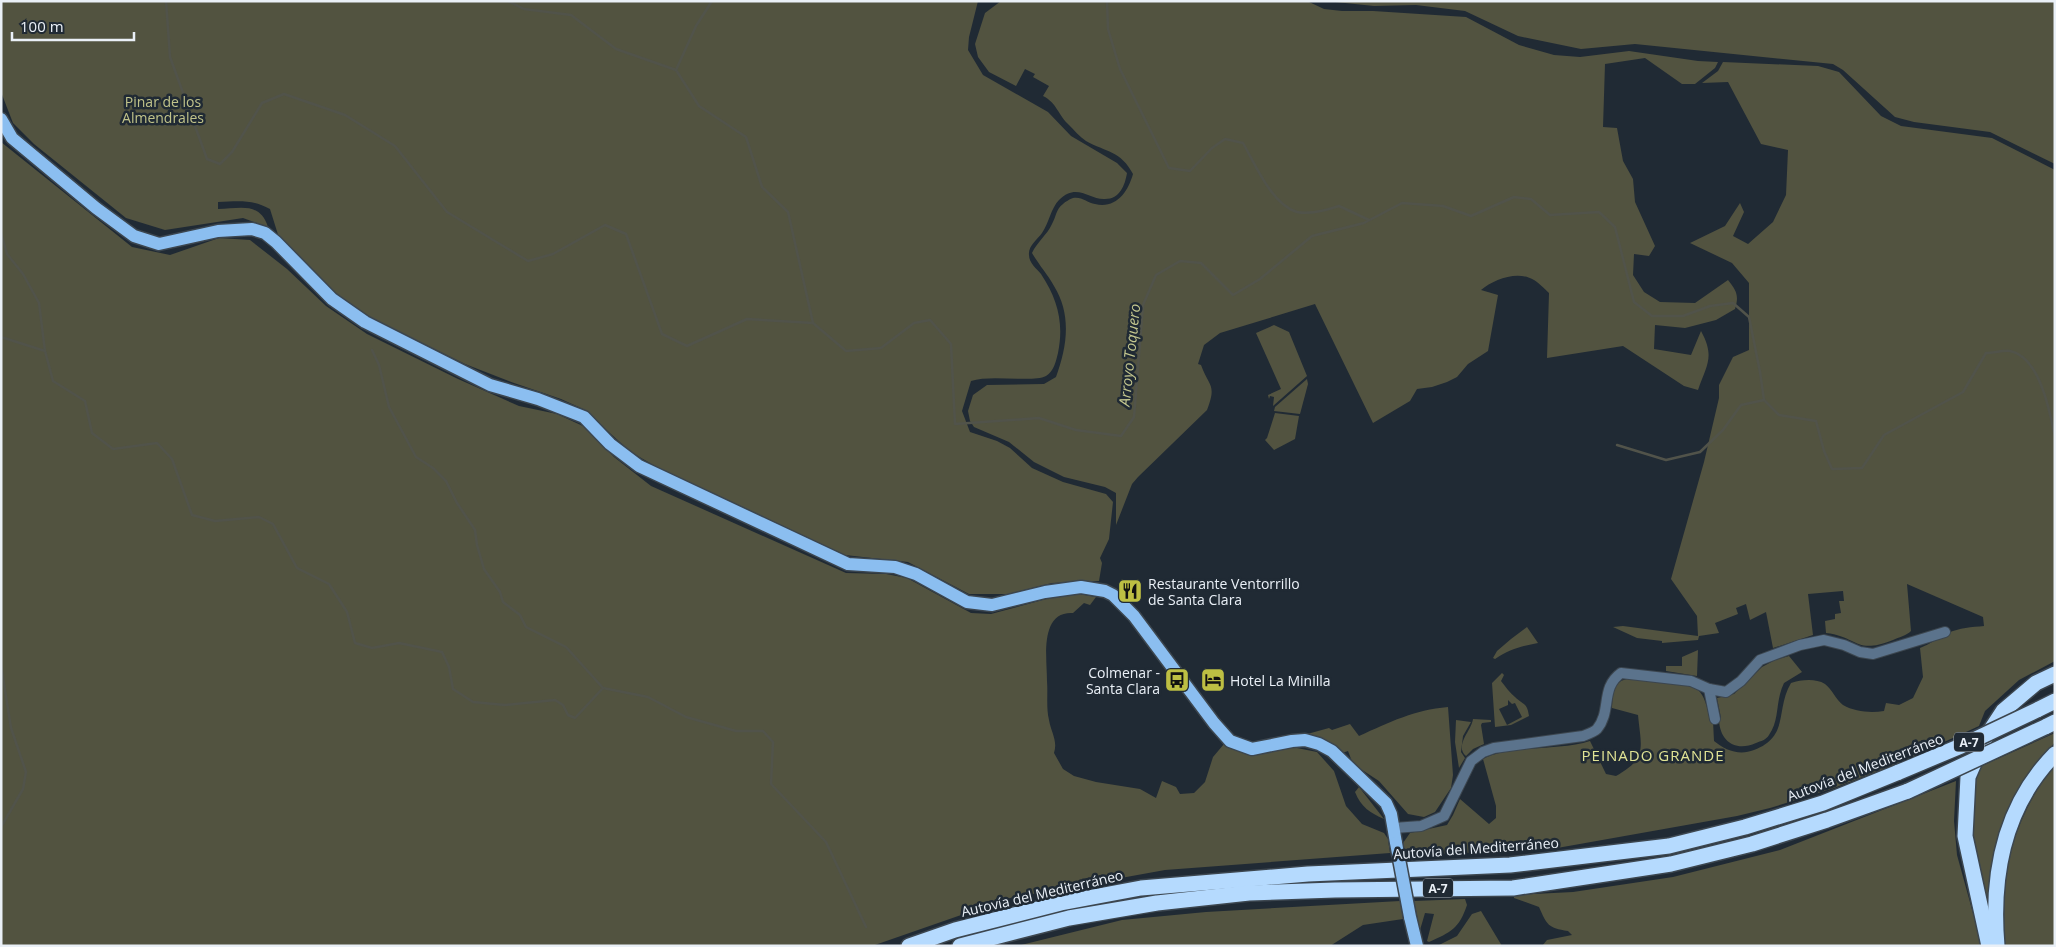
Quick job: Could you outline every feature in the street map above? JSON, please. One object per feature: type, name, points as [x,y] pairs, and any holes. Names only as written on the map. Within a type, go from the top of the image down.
[{"type":"highway","points":[[1989,946],[1965,836],[1968,777],[1984,740],[2003,711],[2036,683],[2055,674]]},
{"type":"highway","name":"Autovía del Mediterráneo","points":[[909,946],[955,930],[1061,902],[1141,888],[1308,874],[1510,865],[1669,846],[1745,827],[1823,803],[1961,746],[2055,701]]},
{"type":"highway","name":"A-7","points":[[960,946],[1069,918],[1157,903],[1249,893],[1325,890],[1513,888],[1671,864],[1761,841],[1908,791],[2050,724]]},
{"type":"highway","points":[[1996,946],[1994,914],[1996,882],[2003,844],[2015,811],[2040,770],[2055,754]]},
{"type":"main road","points":[[1,119],[12,138],[96,208],[134,236],[159,244],[218,231],[252,229],[265,233],[332,299],[365,322],[490,385],[538,399],[584,417],[610,444],[639,466],[848,564],[895,567],[916,574],[967,602],[992,605],[1045,592],[1081,587],[1105,591],[1112,595],[1134,616],[1214,723],[1230,741],[1252,749],[1305,740],[1319,744],[1332,751],[1386,803],[1394,828],[1410,917],[1418,946]]},
{"type":"street","points":[[1394,828],[1421,826],[1444,816],[1471,761],[1482,752],[1494,748],[1583,736],[1596,730],[1603,717],[1608,689],[1612,679],[1621,673],[1691,681],[1709,689],[1726,692],[1741,681],[1760,660],[1800,645],[1824,640],[1844,645],[1860,652],[1873,654],[1945,632]]},
{"type":"street","points":[[1709,689],[1716,719]]},
{"type":"green space","name":"Pinar de los Almendrales","points":[[1,1],[978,1],[969,37],[968,50],[983,75],[1048,112],[1071,136],[1117,163],[1127,173],[1121,190],[1114,197],[1099,199],[1077,192],[1065,195],[1056,203],[1042,233],[1030,249],[1030,261],[1041,274],[1052,293],[1060,322],[1058,353],[1051,371],[1046,376],[1040,378],[989,378],[971,381],[962,411],[970,432],[997,441],[1010,448],[1032,468],[1063,482],[1106,494],[1113,502],[1109,539],[1100,558],[1102,563],[1099,581],[1052,583],[1008,594],[969,594],[908,562],[845,555],[667,473],[631,452],[583,409],[561,399],[465,364],[367,316],[333,293],[280,241],[270,209],[245,201],[218,202],[218,209],[248,208],[260,213],[268,227],[243,218],[165,230],[126,218],[34,144],[13,123],[1,92]]},
{"type":"green space","points":[[1001,1],[1307,1],[1324,9],[1342,11],[1466,17],[1519,45],[1554,55],[1580,57],[1629,51],[1718,62],[1715,68],[1695,84],[1682,84],[1645,58],[1605,64],[1603,127],[1617,128],[1623,161],[1633,179],[1635,202],[1655,246],[1649,256],[1634,254],[1633,275],[1644,292],[1660,302],[1695,303],[1728,280],[1736,294],[1735,309],[1716,320],[1685,328],[1655,325],[1654,349],[1691,355],[1701,331],[1709,354],[1707,367],[1698,390],[1684,386],[1623,346],[1547,358],[1549,293],[1540,284],[1528,277],[1514,276],[1499,279],[1481,290],[1498,295],[1488,351],[1468,364],[1457,377],[1432,387],[1417,389],[1410,401],[1373,423],[1315,304],[1220,333],[1204,345],[1198,364],[1201,365],[1212,390],[1207,410],[1132,484],[1116,525],[1116,493],[1105,487],[1064,477],[1034,462],[1009,442],[974,427],[970,421],[968,411],[973,395],[987,385],[1044,384],[1056,377],[1065,343],[1066,331],[1063,308],[1054,286],[1032,253],[1050,228],[1057,211],[1064,203],[1076,198],[1095,204],[1109,204],[1120,198],[1124,193],[1133,174],[1118,156],[1086,141],[1065,121],[1051,102],[1043,96],[1049,86],[1033,77],[1035,74],[1025,69],[1016,86],[989,72],[978,57],[975,44],[985,13]]},
{"type":"green space","points":[[1326,1],[2055,1],[2055,164],[1990,132],[1914,122],[1895,117],[1843,70],[1833,64],[1635,44],[1581,49],[1518,36],[1465,11],[1416,5],[1374,6]]},
{"type":"green space","points":[[1723,62],[1818,66],[1839,72],[1881,116],[1901,126],[1992,138],[2055,170],[2055,661],[2019,680],[1985,711],[1979,726],[1896,764],[1834,788],[1770,808],[1737,816],[1546,850],[1405,855],[1403,843],[1410,833],[1447,825],[1460,799],[1489,824],[1496,818],[1496,806],[1483,759],[1493,755],[1590,741],[1606,774],[1616,776],[1626,770],[1638,757],[1641,744],[1638,715],[1612,708],[1616,686],[1627,679],[1677,683],[1695,688],[1702,695],[1710,721],[1713,721],[1714,741],[1732,751],[1748,752],[1765,744],[1773,737],[1780,721],[1786,693],[1791,683],[1808,680],[1821,682],[1827,686],[1843,705],[1863,711],[1884,711],[1886,703],[1899,705],[1913,698],[1923,677],[1920,648],[1952,631],[1984,626],[1983,617],[1907,584],[1911,631],[1893,640],[1871,646],[1858,644],[1837,635],[1826,633],[1825,621],[1835,619],[1835,614],[1841,613],[1839,601],[1844,601],[1843,591],[1808,594],[1813,635],[1773,648],[1766,612],[1750,620],[1746,604],[1736,608],[1738,614],[1715,623],[1719,633],[1699,636],[1698,640],[1662,643],[1662,641],[1637,638],[1613,627],[1623,626],[1698,636],[1697,616],[1671,579],[1704,462],[1719,398],[1719,385],[1733,357],[1749,350],[1749,283],[1732,263],[1690,243],[1725,226],[1740,203],[1744,212],[1733,236],[1748,244],[1773,222],[1786,195],[1788,150],[1761,144],[1728,82],[1702,83],[1718,71]]},
{"type":"green space","points":[[1,142],[132,247],[170,255],[219,238],[250,240],[287,269],[326,306],[367,334],[458,379],[519,406],[557,414],[585,427],[614,457],[651,486],[846,573],[886,574],[907,578],[971,613],[991,614],[1057,596],[1079,594],[1096,597],[1090,605],[1084,603],[1073,613],[1062,614],[1050,628],[1047,638],[1048,715],[1055,740],[1054,753],[1063,769],[1074,776],[1096,782],[1140,789],[1156,798],[1162,781],[1176,787],[1180,794],[1194,793],[1205,782],[1213,757],[1224,744],[1238,751],[1253,754],[1292,747],[1317,752],[1334,771],[1346,806],[1362,824],[1384,833],[1388,839],[1390,853],[1165,870],[1010,898],[872,946],[1,946]]},
{"type":"green space","points":[[1274,325],[1289,332],[1307,376],[1273,406],[1274,397],[1270,396],[1269,399],[1268,395],[1281,389],[1256,333]]},
{"type":"green space","points":[[1307,379],[1308,384],[1300,414],[1274,411],[1275,407]]},
{"type":"green space","points":[[1275,413],[1299,416],[1295,439],[1274,450],[1265,440]]},
{"type":"green space","points":[[1527,627],[1538,643],[1516,648],[1495,659],[1493,658],[1497,651]]},
{"type":"green space","points":[[1698,650],[1697,676],[1666,671],[1666,666],[1682,666],[1682,657]]},
{"type":"green space","points":[[1789,656],[1802,672],[1784,683],[1779,697],[1775,723],[1769,735],[1763,740],[1749,745],[1742,746],[1730,743],[1722,734],[1720,728],[1719,720],[1721,718],[1717,698],[1734,694],[1762,667],[1775,660]]},
{"type":"green space","points":[[1502,673],[1504,675],[1501,681],[1511,694],[1526,706],[1529,716],[1511,725],[1495,727],[1492,683]],"holes":[[[1508,700],[1512,704],[1515,703],[1522,717],[1507,725],[1499,709],[1508,705]]]},
{"type":"green space","points":[[1448,707],[1453,775],[1451,788],[1435,812],[1424,817],[1408,814],[1379,781],[1353,764],[1348,751],[1342,753],[1300,736],[1329,728],[1332,730],[1350,724],[1359,736],[1413,714]]},
{"type":"green space","points":[[1473,719],[1491,720],[1491,722],[1482,723],[1481,725],[1484,744],[1473,749],[1466,756],[1462,747]]},
{"type":"green space","points":[[1456,720],[1471,722],[1463,736],[1461,752],[1465,758],[1459,768],[1455,742]]},
{"type":"green space","points":[[2055,733],[2055,742],[2037,766],[1996,849],[1990,878],[1989,906],[1986,906],[1972,840],[1975,769]]},
{"type":"green space","points":[[2055,765],[2055,946],[2000,946],[2001,896],[2013,843],[2034,794]]},
{"type":"green space","points":[[1956,781],[1954,821],[1957,855],[1982,946],[1542,946],[1547,940],[1572,935],[1568,931],[1556,929],[1549,925],[1539,907],[1514,898],[1514,895],[1573,892],[1673,877],[1780,850]]},
{"type":"green space","points":[[1359,787],[1384,819],[1363,806],[1355,792]]},
{"type":"green space","points":[[1465,899],[1467,905],[1457,925],[1443,935],[1429,942],[1427,941],[1434,914],[1425,913],[1420,930],[1414,901]]},
{"type":"green space","points":[[1400,901],[1403,919],[1363,925],[1330,946],[1017,946],[1122,920],[1206,912]]},
{"type":"green space","points":[[1481,911],[1502,946],[1437,946],[1457,936],[1472,914]]},
{"type":"waterway","name":"Arroyo Toquero","points":[[166,1],[170,57],[207,159],[220,164],[232,152],[262,103],[284,94],[345,115],[395,146],[447,212],[528,261],[553,254],[605,225],[626,234],[662,334],[687,346],[747,319],[813,323],[846,351],[881,348],[914,323],[930,320],[951,344],[955,424],[1039,418],[1076,430],[1121,436],[1134,417],[1143,305],[1156,275],[1180,261],[1201,263],[1233,295],[1260,279],[1312,236],[1364,223],[1402,203],[1443,206],[1471,216],[1514,197],[1531,199],[1550,215],[1599,212],[1615,227],[1634,302],[1652,316],[1683,316],[1710,306],[1733,303],[1749,317],[1764,400],[1779,415],[1816,421],[1824,451],[1832,469],[1862,468],[1884,435],[1963,392],[1986,353],[2010,351],[2020,355],[2029,363],[2042,387],[2055,437]]},
{"type":"waterway","points":[[508,1],[524,9],[571,15],[616,49],[676,70],[699,106],[746,137],[762,187],[788,212],[813,323]]},
{"type":"waterway","points":[[676,70],[696,26],[712,1]]},
{"type":"waterway","points":[[1107,1],[1108,29],[1120,69],[1169,168],[1190,171],[1212,148],[1225,139],[1243,143],[1265,183],[1272,193],[1288,208],[1297,212],[1307,213],[1339,206],[1369,220]]},
{"type":"waterway","points":[[1,233],[7,254],[23,274],[39,303],[45,351],[53,381],[85,401],[92,433],[113,449],[157,443],[172,459],[192,515],[215,521],[259,517],[273,524],[297,568],[329,584],[347,612],[355,643],[372,648],[399,643],[442,652],[449,667],[453,689],[473,702],[505,705],[555,700],[563,705],[568,715],[575,718],[603,688],[648,697],[686,717],[736,731],[763,731],[773,742],[771,784],[826,842],[866,927]]},
{"type":"waterway","points":[[1,337],[45,351]]},
{"type":"waterway","points":[[372,350],[379,365],[389,407],[416,457],[433,468],[446,481],[457,503],[475,530],[484,569],[500,592],[503,602],[520,615],[526,627],[566,647],[603,688]]},
{"type":"waterway","points":[[1617,445],[1666,460],[1700,452],[1723,430],[1741,405],[1764,400]]},
{"type":"waterway","points":[[1,665],[11,728],[26,772],[23,789],[1,827]]},
{"type":"place","name":"Restaurante Ventorrillo de Santa Clara","points":[[1130,591]]},
{"type":"place","name":"Colmenar - Santa Clara","points":[[1177,680]]},
{"type":"place","name":"Hotel La Minilla","points":[[1213,680]]},
{"type":"district","name":"PEINADO GRANDE","points":[[1653,755]]}]
